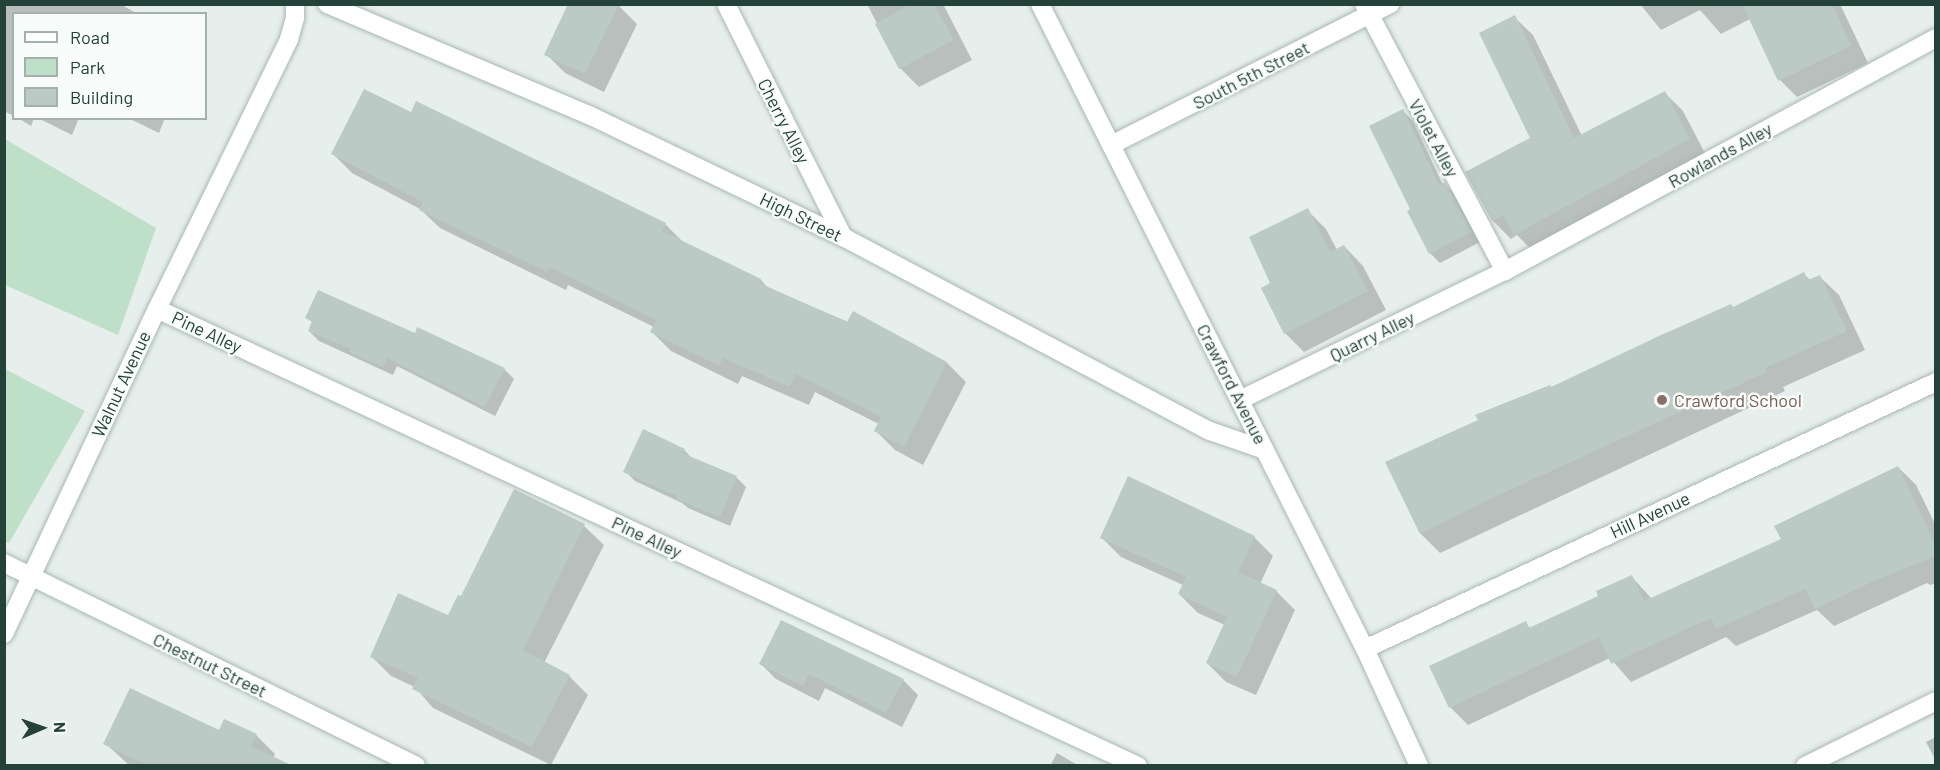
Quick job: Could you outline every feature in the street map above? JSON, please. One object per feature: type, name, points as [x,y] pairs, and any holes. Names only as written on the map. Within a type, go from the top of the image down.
[{"type":"street","name":"Walnut Avenue","points":[[4,634],[157,309],[289,39],[295,18],[295,4]]},
{"type":"street","name":"High Street","points":[[327,4],[589,115],[843,237],[1210,431],[1265,450]]},
{"type":"street","name":"Cherry Alley","points":[[726,4],[843,237]]},
{"type":"street","name":"Crawford Avenue","points":[[1040,4],[1365,649],[1419,765]]},
{"type":"street","name":"South 5th Street","points":[[1111,145],[1366,10],[1390,4]]},
{"type":"street","name":"Violet Alley","points":[[1366,10],[1505,272]]},
{"type":"street","name":"Rowlands Alley","points":[[1505,272],[1935,38]]},
{"type":"street","name":"Quarry Alley","points":[[1240,400],[1505,272]]},
{"type":"street","name":"Pine Alley","points":[[157,309],[1138,765]]},
{"type":"street","name":"Hill Avenue","points":[[1365,649],[1935,382]]},
{"type":"street","name":"Chestnut Street","points":[[4,564],[416,765]]},
{"type":"street","points":[[1805,765],[1935,700]]},
{"type":"green space","points":[[5,139],[156,228],[118,335],[5,285]]},
{"type":"green space","points":[[5,369],[85,411],[9,543],[4,541]]},
{"type":"building","points":[[568,4],[619,4],[585,74],[544,55]]},
{"type":"building","points":[[911,4],[934,4],[954,40],[899,69],[875,24]]},
{"type":"building","points":[[1742,4],[1832,4],[1851,46],[1778,81]]},
{"type":"building","points":[[1515,15],[1574,138],[1665,91],[1690,139],[1514,235],[1504,215],[1492,221],[1465,172],[1530,138],[1479,33]]},
{"type":"building","points":[[364,89],[411,112],[416,101],[666,223],[662,231],[761,279],[759,283],[847,322],[853,311],[947,362],[904,447],[874,431],[881,417],[796,374],[790,387],[723,358],[719,366],[650,332],[656,320],[549,267],[547,272],[419,210],[423,202],[331,154]]},
{"type":"building","points":[[1403,109],[1439,185],[1445,182],[1472,232],[1429,254],[1407,211],[1410,209],[1369,126]]},
{"type":"building","points":[[1308,208],[1330,252],[1344,245],[1368,291],[1284,334],[1261,288],[1270,283],[1249,237]]},
{"type":"building","points":[[1804,272],[1808,280],[1820,275],[1847,331],[1765,368],[1767,372],[1488,500],[1420,534],[1385,462],[1478,420],[1475,415],[1550,385],[1551,387],[1731,304],[1733,307]]},
{"type":"building","points":[[318,290],[415,333],[417,327],[505,368],[485,407],[387,358],[383,367],[349,352],[351,349],[308,331],[312,321],[305,318]]},
{"type":"building","points":[[643,429],[685,449],[682,453],[737,476],[720,517],[676,499],[677,496],[623,472]]},
{"type":"building","points":[[1898,466],[1935,543],[1935,556],[1815,609],[1805,589],[1716,629],[1711,618],[1611,664],[1599,637],[1449,708],[1429,666],[1526,621],[1529,628],[1598,596],[1596,591],[1632,575],[1644,601],[1781,539],[1774,526]]},
{"type":"building","points":[[1128,476],[1255,536],[1238,572],[1277,590],[1237,677],[1206,663],[1227,617],[1178,594],[1186,577],[1100,538]]},
{"type":"building","points":[[514,489],[585,524],[523,650],[570,675],[532,747],[412,689],[418,678],[370,657],[398,593],[448,615],[458,595],[461,596]]},
{"type":"building","points":[[781,620],[904,679],[886,713],[809,674],[803,686],[759,664]]},
{"type":"building","points":[[130,688],[219,730],[224,719],[257,734],[251,746],[291,765],[147,765],[103,744]]},
{"type":"place","name":"Crawford School","points":[[1662,400]]}]
